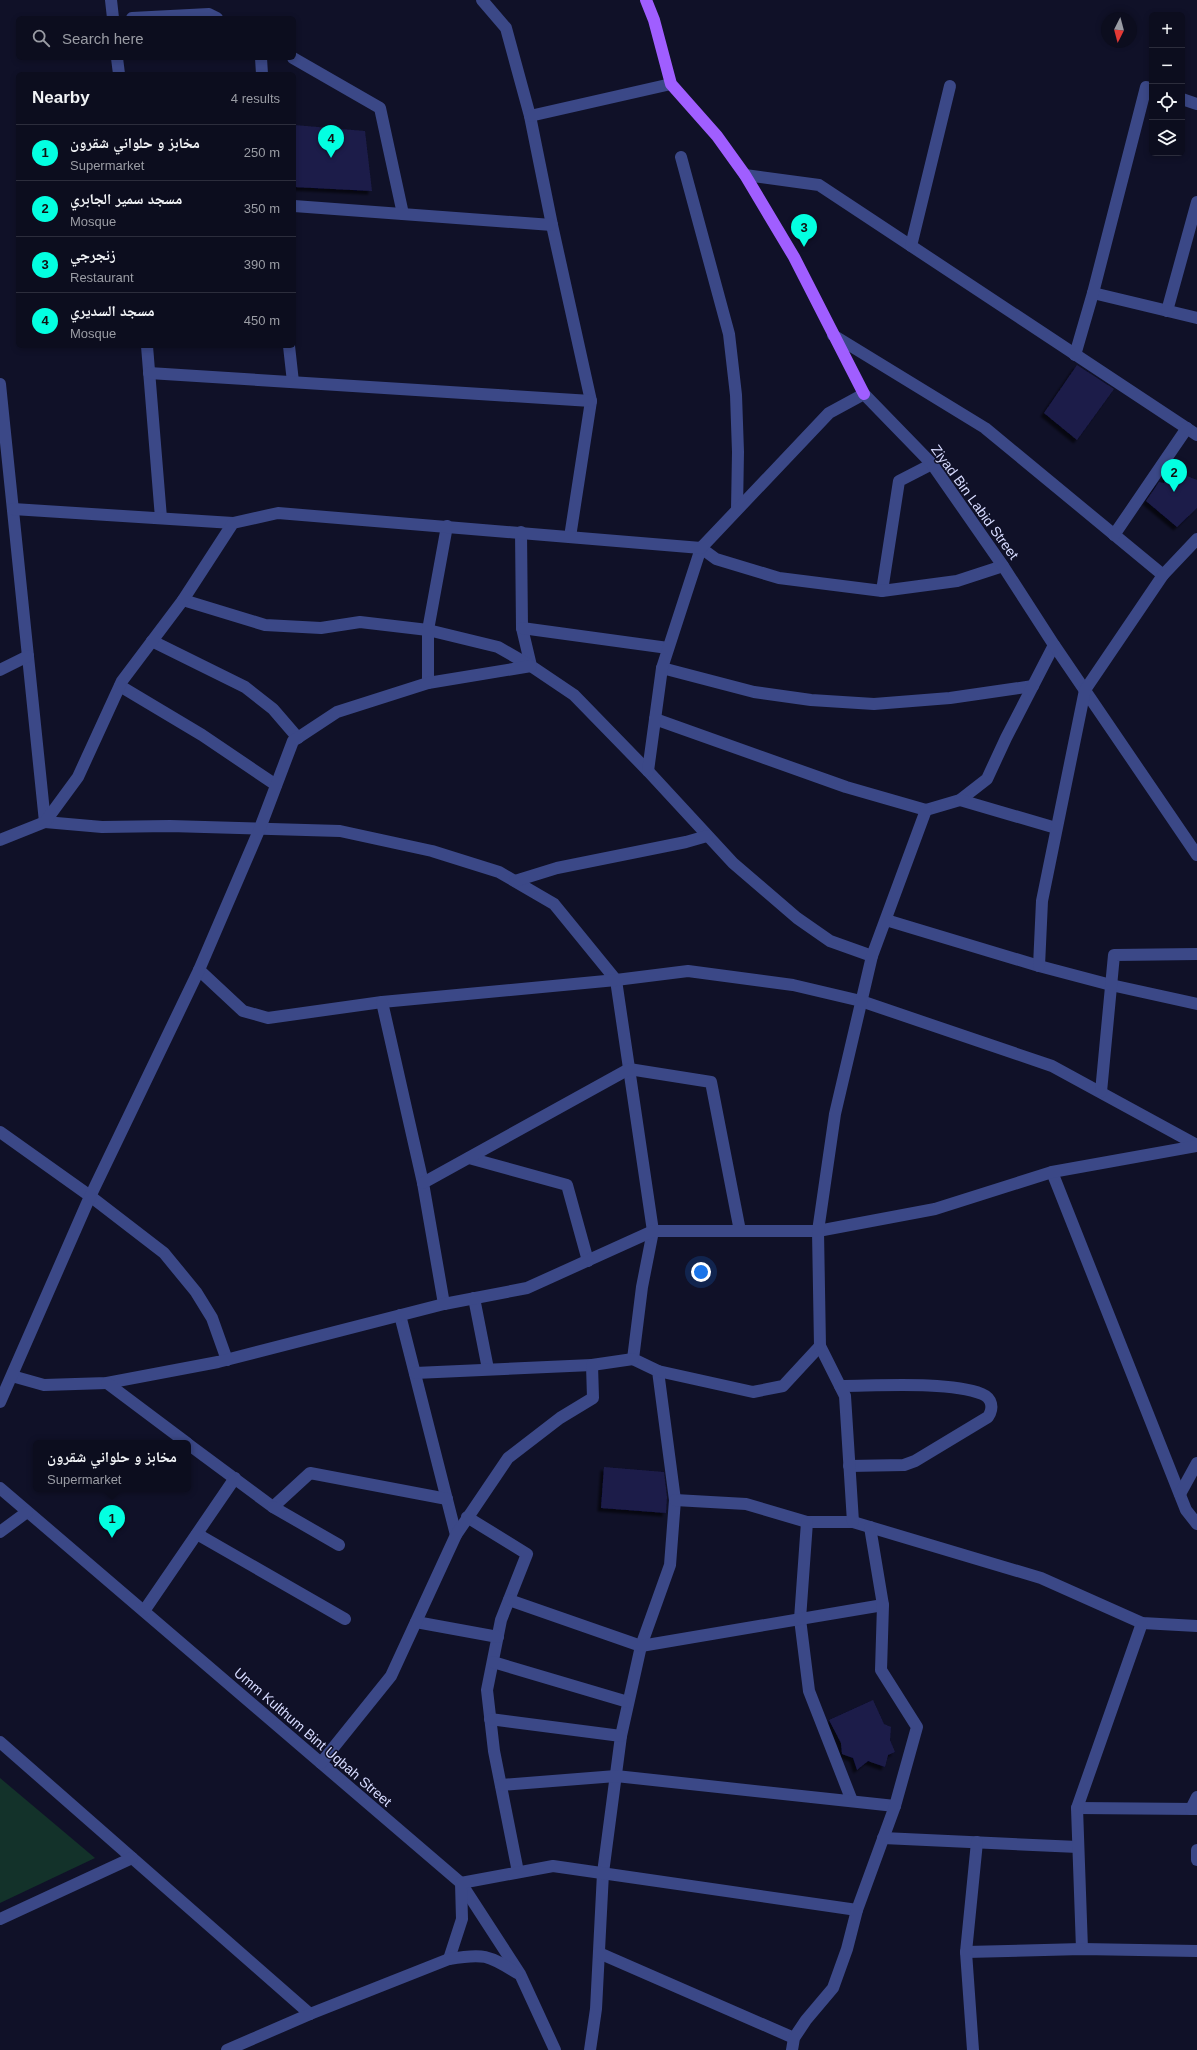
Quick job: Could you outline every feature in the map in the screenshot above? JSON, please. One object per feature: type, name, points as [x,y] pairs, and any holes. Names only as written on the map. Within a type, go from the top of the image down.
[{"type":"main road","name":"Ziyad Bin Labid Street","points":[[646,0],[654,20],[671,84],[717,136],[745,175],[794,257],[864,394]]},
{"type":"street","points":[[110,0],[113,16]]},
{"type":"street","points":[[482,0],[506,28],[530,116],[591,401],[570,537]]},
{"type":"street","points":[[170,16],[209,14],[213,16]]},
{"type":"street","points":[[117,60],[119,72]]},
{"type":"street","points":[[261,60],[262,72]]},
{"type":"street","points":[[296,60],[380,108],[403,214]]},
{"type":"street","points":[[530,116],[671,84]]},
{"type":"street","points":[[911,246],[950,86]]},
{"type":"street","points":[[1075,355],[1093,293],[1146,87],[1149,88]]},
{"type":"street","points":[[1185,100],[1197,104]]},
{"type":"street","points":[[681,157],[729,334],[736,395],[738,452],[737,509]]},
{"type":"street","points":[[745,175],[819,185],[1192,432],[1114,535]]},
{"type":"street","points":[[1167,311],[1195,217],[1197,202]]},
{"type":"street","points":[[296,206],[552,224]]},
{"type":"street","points":[[1093,293],[1197,318]]},
{"type":"street","points":[[833,335],[985,428],[1163,575]]},
{"type":"street","points":[[146,348],[161,518]]},
{"type":"street","points":[[289,348],[293,382]]},
{"type":"street","points":[[149,373],[591,401]]},
{"type":"street","points":[[0,384],[45,822]]},
{"type":"street","points":[[648,771],[662,668],[701,548],[829,413],[864,394]]},
{"type":"street","name":"Ziyad Bin Labid Street","points":[[864,394],[932,464],[1003,566],[1054,645],[1197,855]]},
{"type":"street","points":[[882,592],[899,481],[932,464]]},
{"type":"street","points":[[13,509],[233,523],[278,513],[701,548],[716,559],[779,578],[882,592],[957,581],[1003,566]]},
{"type":"street","points":[[45,822],[78,777],[120,686],[183,600],[233,523]]},
{"type":"street","points":[[428,683],[428,630],[447,526]]},
{"type":"street","points":[[521,532],[522,628],[531,666]]},
{"type":"street","points":[[1039,966],[1042,901],[1085,690],[1163,575],[1197,539]]},
{"type":"street","points":[[183,600],[265,625],[320,628],[360,622],[428,630],[498,647],[531,666],[574,695],[648,771],[733,863],[797,918],[830,941],[872,956]]},
{"type":"street","points":[[522,628],[668,648]]},
{"type":"street","points":[[152,641],[245,687],[273,709],[298,738]]},
{"type":"street","points":[[654,719],[846,787],[926,810],[960,800],[987,779],[1054,645]]},
{"type":"street","points":[[0,670],[28,656]]},
{"type":"street","points":[[0,1402],[90,1196],[199,970],[260,828],[293,741],[337,712],[428,683],[531,666]]},
{"type":"street","points":[[662,668],[754,692],[811,700],[874,704],[950,698],[1033,686]]},
{"type":"street","points":[[120,686],[202,735],[276,785]]},
{"type":"street","points":[[960,800],[1056,828]]},
{"type":"street","points":[[853,1522],[845,1396],[820,1346],[818,1231],[835,1114],[872,956],[926,810]]},
{"type":"street","points":[[0,840],[45,822],[102,827],[170,826],[340,831],[432,851],[499,872],[554,904],[616,980],[653,1231],[642,1287],[632,1359]]},
{"type":"street","points":[[515,881],[557,868],[686,842],[707,836]]},
{"type":"street","points":[[886,920],[1039,966],[1111,985],[1197,1004]]},
{"type":"street","points":[[1101,1092],[1114,955],[1197,954]]},
{"type":"street","points":[[199,970],[243,1011],[268,1018],[382,1002],[616,980],[688,971],[793,985],[861,1001],[1052,1066],[1197,1145]]},
{"type":"street","points":[[382,1002],[423,1183],[444,1304]]},
{"type":"street","points":[[423,1183],[629,1069],[712,1082],[740,1231]]},
{"type":"street","points":[[0,1132],[90,1196],[164,1253],[181,1272],[212,1318],[227,1360]]},
{"type":"street","points":[[12,1376],[44,1385],[107,1383],[227,1360],[444,1304],[527,1288],[653,1231],[818,1231],[935,1209],[1052,1172],[1197,1145]]},
{"type":"street","points":[[469,1158],[568,1185],[588,1261]]},
{"type":"street","points":[[1052,1172],[1186,1510],[1197,1524]]},
{"type":"street","points":[[474,1298],[488,1369]]},
{"type":"street","points":[[400,1315],[456,1535]]},
{"type":"street","points":[[415,1373],[592,1365],[632,1359],[658,1371],[753,1392],[783,1386],[820,1346]]},
{"type":"street","points":[[321,1763],[391,1676],[456,1535],[508,1458],[560,1418],[593,1398],[592,1365]]},
{"type":"street","points":[[590,2050],[596,2010],[603,1873],[621,1736],[642,1646],[670,1565],[675,1500],[658,1371]]},
{"type":"street","points":[[107,1383],[184,1440]]},
{"type":"street","points":[[840,1386],[951,1388],[982,1394],[988,1398],[991,1403],[991,1412],[988,1417],[916,1462],[904,1465],[850,1466]]},
{"type":"street","points":[[191,1445],[273,1507],[340,1545]]},
{"type":"street","points":[[1180,1494],[1197,1463]]},
{"type":"street","points":[[273,1507],[310,1473],[447,1500]]},
{"type":"street","points":[[144,1611],[235,1478]]},
{"type":"street","name":"Umm Kulthum Bint Uqbah Street","points":[[0,1488],[461,1883],[520,1974],[555,2050]]},
{"type":"street","points":[[675,1500],[746,1504],[807,1522],[853,1522],[870,1526],[1041,1578],[1142,1623],[1197,1626]]},
{"type":"street","points":[[0,1532],[27,1512]]},
{"type":"street","points":[[467,1517],[527,1554],[509,1600],[498,1637],[487,1690],[490,1719],[501,1785],[518,1872]]},
{"type":"street","points":[[807,1522],[800,1619],[809,1691],[852,1801]]},
{"type":"street","points":[[792,2050],[794,2038],[806,2020],[833,1988],[847,1949],[858,1910],[895,1806],[917,1727],[881,1670],[883,1605],[870,1526]]},
{"type":"street","points":[[197,1534],[345,1619]]},
{"type":"street","points":[[509,1600],[642,1646],[883,1605]]},
{"type":"street","points":[[416,1622],[498,1637]]},
{"type":"street","points":[[1082,1949],[1077,1808],[1142,1623]]},
{"type":"street","points":[[493,1662],[628,1702]]},
{"type":"street","points":[[490,1719],[621,1736]]},
{"type":"street","points":[[0,1742],[310,2014]]},
{"type":"street","points":[[501,1785],[616,1776],[895,1806]]},
{"type":"street","points":[[1077,1808],[1194,1809],[1197,1797]]},
{"type":"street","points":[[883,1838],[1078,1847]]},
{"type":"street","points":[[973,2050],[966,1952],[977,1842]]},
{"type":"street","points":[[1197,1850],[1197,1860]]},
{"type":"street","points":[[0,1919],[132,1858]]},
{"type":"street","points":[[449,1959],[462,1918],[461,1883],[553,1866],[858,1910]]},
{"type":"street","points":[[966,1952],[1082,1949],[1197,1951]]},
{"type":"street","points":[[599,1953],[794,2038]]},
{"type":"street","points":[[227,2050],[310,2014],[449,1959],[473,1955],[492,1958],[520,1974]]},
{"type":"green space","points":[[0,1778],[95,1858],[0,1903]]},
{"type":"building","points":[[296,125],[365,131],[372,191],[296,187]]},
{"type":"building","points":[[1077,365],[1114,389],[1077,440],[1044,413]]},
{"type":"building","points":[[1169,469],[1197,480],[1197,508],[1177,527],[1146,501],[1159,482],[1164,483]]},
{"type":"building","points":[[604,1467],[664,1472],[667,1497],[666,1513],[601,1508]]},
{"type":"building","points":[[873,1700],[884,1724],[891,1727],[890,1740],[895,1752],[888,1755],[885,1767],[868,1761],[857,1770],[853,1758],[842,1754],[841,1743],[829,1720]]},
{"type":"place","name":"مسجد السديري","points":[[331,158]]},
{"type":"place","name":"زنجرجي","points":[[804,247]]},
{"type":"place","name":"مسجد سمير الجابري","points":[[1174,492]]},
{"type":"place","name":"مخابز و حلواني شقرون","points":[[112,1538]]}]
